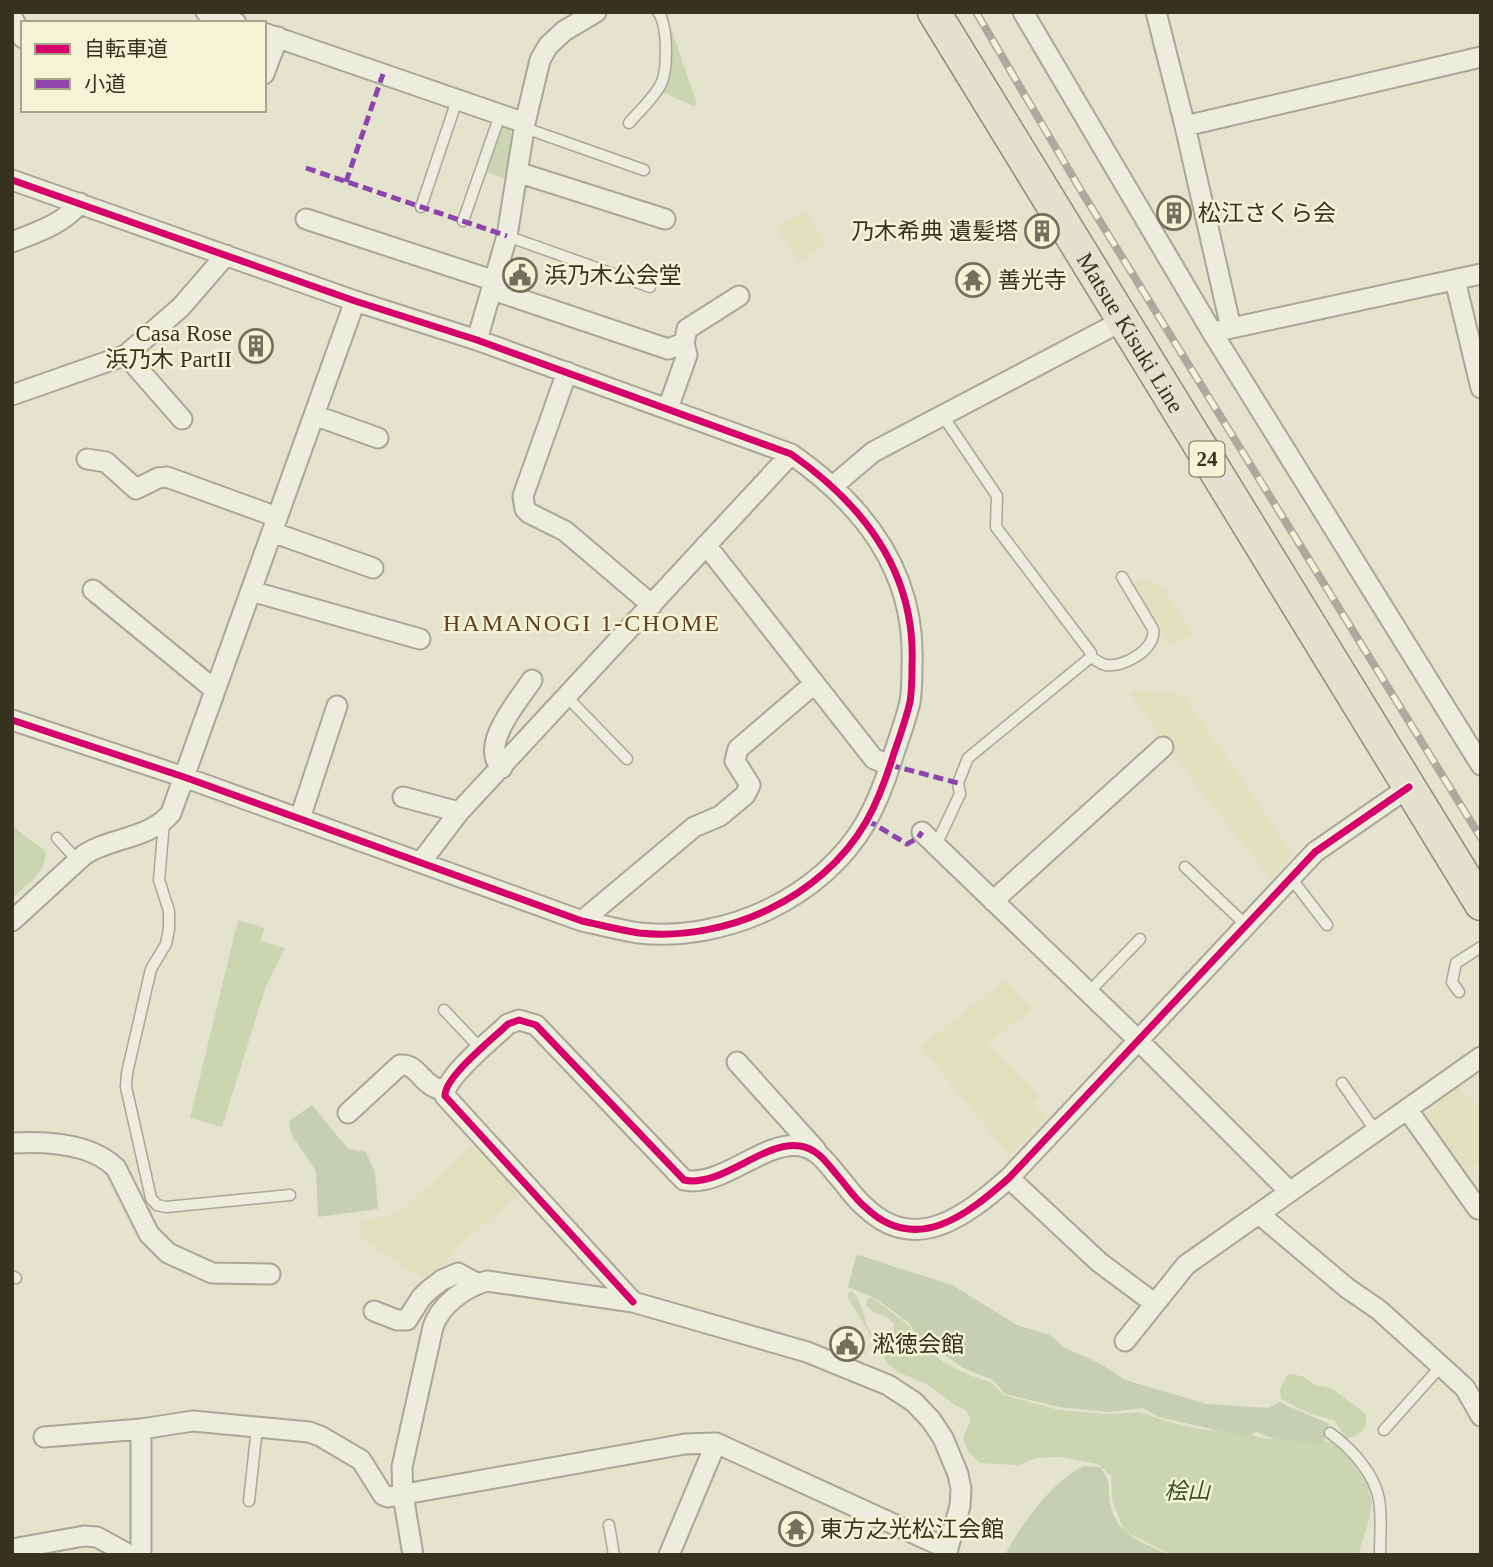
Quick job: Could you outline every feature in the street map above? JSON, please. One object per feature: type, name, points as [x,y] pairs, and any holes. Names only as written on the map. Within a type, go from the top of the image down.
[{"type":"main road","name":"Matsue Kisuki Line","points":[[934,12],[1481,904]]},
{"type":"street","points":[[477,340],[507,236],[525,125],[540,60],[570,19],[596,12]]},
{"type":"street","points":[[1023,12],[1221,330],[1481,765]]},
{"type":"street","points":[[1156,12],[1185,126],[1221,330]]},
{"type":"street","points":[[12,18],[21,34]]},
{"type":"street","points":[[266,63],[271,35],[525,125]]},
{"type":"street","points":[[1185,126],[1481,57]]},
{"type":"street","points":[[517,172],[665,219]]},
{"type":"street","points":[[12,180],[355,301],[477,340],[791,454],[833,486],[861,515],[886,552],[909,614],[913,656],[910,701],[890,765],[866,822],[844,853],[824,874],[785,901],[734,923],[681,933],[640,933],[582,921],[184,777],[12,720]]},
{"type":"street","points":[[12,242],[52,227],[72,213],[80,203]]},
{"type":"street","points":[[306,219],[668,349],[684,343]]},
{"type":"street","points":[[12,395],[126,355],[181,307],[226,255]]},
{"type":"street","points":[[1221,330],[1481,274]]},
{"type":"street","points":[[1455,280],[1481,388]]},
{"type":"street","points":[[668,408],[687,355],[684,343],[687,329],[739,296]]},
{"type":"street","points":[[12,921],[77,860],[96,847],[146,832],[164,822],[171,813],[355,301]]},
{"type":"street","points":[[833,486],[873,452],[1122,321]]},
{"type":"street","points":[[126,355],[181,419]]},
{"type":"street","points":[[567,372],[523,496],[524,509],[565,531],[652,605]]},
{"type":"street","points":[[314,415],[378,439]]},
{"type":"street","points":[[421,862],[459,812],[791,454]]},
{"type":"street","points":[[87,459],[106,462],[136,489],[158,478],[167,477],[373,568]]},
{"type":"street","points":[[706,545],[874,758],[890,765]]},
{"type":"street","points":[[93,590],[215,690]]},
{"type":"street","points":[[251,591],[420,639]]},
{"type":"street","points":[[502,768],[495,762],[494,756],[500,727],[532,680]]},
{"type":"street","points":[[582,921],[694,827],[720,816],[745,795],[750,785],[734,761],[738,750],[814,684]]},
{"type":"street","points":[[300,818],[337,706]]},
{"type":"street","points":[[993,901],[1163,747]]},
{"type":"street","points":[[737,1062],[865,1208],[883,1221],[902,1230],[920,1231],[958,1217],[982,1202],[1009,1178],[1315,852],[1409,787]]},
{"type":"street","points":[[403,797],[459,812]]},
{"type":"street","points":[[929,839],[1137,1039],[1289,1191]]},
{"type":"street","points":[[444,1090],[509,1024],[519,1020],[536,1025],[684,1180],[695,1183],[707,1180],[789,1145],[816,1150]]},
{"type":"street","points":[[1125,1341],[1186,1265],[1481,1057]]},
{"type":"street","points":[[348,1113],[400,1065],[410,1066],[433,1089],[444,1090]]},
{"type":"street","points":[[444,1090],[448,1101],[633,1302]]},
{"type":"street","points":[[1407,1108],[1478,1209]]},
{"type":"street","points":[[12,1143],[58,1144],[109,1161],[116,1168],[149,1234],[168,1253],[212,1273],[270,1275]]},
{"type":"street","points":[[1009,1178],[1099,1262],[1154,1303]]},
{"type":"street","points":[[1259,1214],[1347,1288],[1379,1310],[1441,1366],[1465,1388],[1481,1416]]},
{"type":"street","points":[[374,1311],[397,1320],[407,1320],[421,1298],[442,1280],[458,1273],[478,1284]]},
{"type":"street","points":[[44,1437],[141,1429],[193,1421],[309,1432],[361,1460],[383,1495],[403,1495],[685,1444],[716,1443],[947,1552],[960,1506],[960,1482],[943,1438],[931,1420],[914,1402],[888,1385],[807,1352],[633,1302],[496,1282],[478,1284],[445,1306],[435,1320],[402,1467],[403,1495],[413,1555]]},
{"type":"street","points":[[141,1429],[141,1555]]},
{"type":"street","points":[[669,1555],[716,1443]]},
{"type":"street","points":[[12,1549],[83,1536],[97,1537],[130,1555]]},
{"type":"lane","points":[[629,123],[662,83],[667,48],[663,18],[658,12]]},
{"type":"lane","points":[[421,207],[457,100]]},
{"type":"lane","points":[[463,221],[500,115]]},
{"type":"lane","points":[[525,125],[644,170]]},
{"type":"lane","points":[[507,236],[650,287]]},
{"type":"lane","points":[[943,415],[997,496],[996,527],[1091,653],[1091,657],[1102,664],[1115,665],[1145,651],[1154,638],[1153,629],[1122,577]]},
{"type":"lane","points":[[929,839],[960,794],[958,783],[968,758],[1091,657]]},
{"type":"lane","points":[[567,697],[628,759]]},
{"type":"lane","points":[[164,822],[159,880],[169,911],[169,929],[166,944],[151,970],[146,986],[126,1087],[151,1198],[157,1205],[166,1207],[290,1195]]},
{"type":"lane","points":[[57,838],[77,860]]},
{"type":"lane","points":[[1185,867],[1246,925]]},
{"type":"lane","points":[[1290,878],[1327,925]]},
{"type":"lane","points":[[1088,993],[1140,939]]},
{"type":"lane","points":[[1459,992],[1452,982],[1457,963],[1481,947]]},
{"type":"lane","points":[[444,1010],[482,1050]]},
{"type":"lane","points":[[1342,1083],[1376,1130]]},
{"type":"lane","points":[[1384,1430],[1441,1366]]},
{"type":"lane","points":[[249,1501],[257,1427]]},
{"type":"lane","points":[[1330,1433],[1359,1462],[1374,1486],[1379,1500],[1380,1555]]},
{"type":"lane","points":[[609,1525],[614,1555]]},
{"type":"green space","points":[[669,28],[697,104],[693,106],[661,91],[669,64]]},
{"type":"green space","points":[[503,123],[511,125],[511,149],[504,178],[486,172]]},
{"type":"green space","points":[[804,211],[827,243],[799,262],[776,227]]},
{"type":"green space","points":[[1142,577],[1165,590],[1192,633],[1171,647],[1132,584]]},
{"type":"green space","points":[[1132,691],[1172,692],[1186,699],[1294,855],[1272,880],[1196,785],[1130,694]]},
{"type":"green space","points":[[12,824],[45,850],[45,857],[40,871],[12,898]]},
{"type":"green space","points":[[238,920],[265,928],[260,941],[285,948],[266,986],[222,1127],[190,1118]]},
{"type":"green space","points":[[1005,980],[1031,1009],[987,1045],[1041,1097],[1034,1103],[1046,1118],[1009,1155],[920,1047]]},
{"type":"green space","points":[[1457,1085],[1481,1109],[1481,1162],[1461,1175],[1421,1117],[1423,1108]]},
{"type":"green space","points":[[312,1105],[348,1149],[366,1152],[375,1172],[378,1209],[318,1217],[316,1171],[291,1134],[289,1121]]},
{"type":"green space","points":[[474,1144],[520,1193],[459,1246],[428,1283],[360,1238],[359,1221],[397,1214]]},
{"type":"green space","points":[[858,1255],[952,1285],[1019,1326],[1050,1335],[1063,1347],[1101,1364],[1125,1380],[1207,1404],[1269,1408],[1279,1402],[1329,1424],[1323,1444],[1275,1439],[1256,1432],[1247,1437],[1159,1417],[1143,1408],[1109,1412],[1059,1407],[1005,1394],[993,1380],[965,1369],[916,1335],[909,1323],[875,1298],[848,1287]]},
{"type":"green space","name":"桧山","points":[[851,1291],[857,1296],[866,1323],[875,1336],[882,1338],[893,1334],[894,1324],[866,1305],[868,1297],[908,1325],[917,1338],[943,1362],[991,1382],[1004,1395],[1059,1410],[1107,1414],[1139,1412],[1199,1429],[1246,1433],[1261,1438],[1331,1442],[1349,1458],[1367,1483],[1372,1502],[1358,1555],[1172,1555],[1124,1531],[1112,1499],[1111,1476],[1098,1464],[1061,1457],[1036,1458],[1019,1465],[980,1463],[969,1453],[963,1438],[970,1422],[966,1410],[927,1384],[900,1373],[888,1364],[848,1298]]},
{"type":"green space","points":[[1287,1375],[1304,1377],[1315,1385],[1331,1388],[1366,1414],[1362,1431],[1356,1436],[1346,1438],[1334,1420],[1310,1414],[1281,1399],[1280,1389]]},
{"type":"green space","points":[[1084,1466],[1100,1467],[1104,1473],[1108,1481],[1113,1514],[1124,1531],[1169,1555],[1005,1555],[1039,1504],[1061,1481]]},
{"type":"railway","points":[[976,12],[1080,189],[1481,838]]},
{"type":"marked path","points":[[346,182],[383,74]]},
{"type":"marked path","points":[[306,168],[507,236]]},
{"type":"marked path","points":[[890,765],[958,783]]},
{"type":"marked path","points":[[866,822],[907,844],[918,838],[922,832]]},
{"type":"cycle path","points":[[12,180],[355,301],[477,340],[791,454],[841,495],[880,544],[895,571],[905,600],[911,631],[912,665],[910,702],[888,771],[866,822],[847,849],[824,873],[798,893],[769,909],[737,922],[672,934],[639,933],[582,921],[184,777],[12,720]]},
{"type":"cycle path","points":[[633,1302],[445,1096],[452,1079],[508,1024],[519,1020],[536,1025],[684,1180],[698,1181],[713,1177],[772,1150],[800,1146],[821,1157],[857,1200],[884,1221],[903,1228],[922,1229],[940,1225],[976,1205],[1009,1178],[1315,852],[1409,787]]},
{"type":"place","name":"松江さくら会","points":[[1174,213]]},
{"type":"place","name":"乃木希典 遺髪塔","points":[[1042,231]]},
{"type":"place","name":"浜乃木公会堂","points":[[520,275]]},
{"type":"place","name":"善光寺","points":[[973,280]]},
{"type":"place","name":"Casa Rose 浜乃木 PartII","points":[[256,346]]},
{"type":"place","name":"淞徳会館","points":[[847,1344]]},
{"type":"place","name":"東方之光松江会館","points":[[796,1529]]},
{"type":"district","name":"HAMANOGI 1-CHOME","points":[[582,623]]}]
